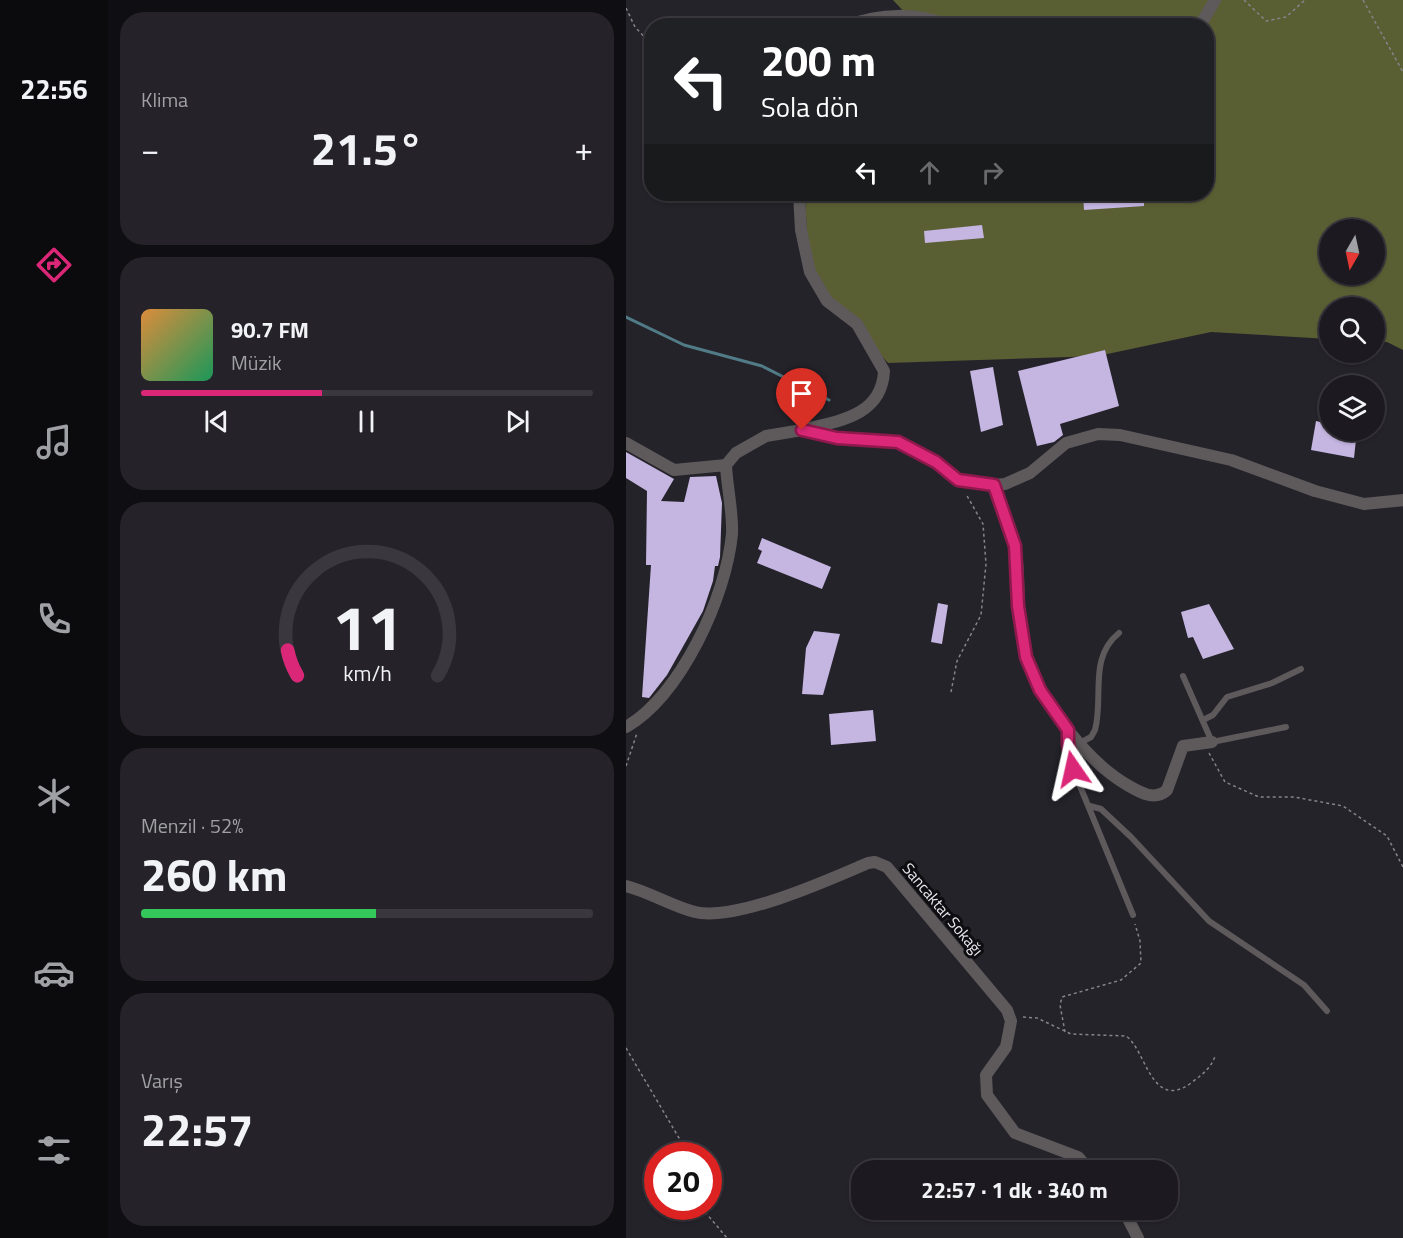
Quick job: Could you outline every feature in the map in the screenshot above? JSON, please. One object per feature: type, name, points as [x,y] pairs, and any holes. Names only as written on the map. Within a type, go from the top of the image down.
[{"type":"street","points":[[1205,18],[1215,0]]},
{"type":"street","points":[[884,18],[898,15],[930,18]]},
{"type":"street","points":[[626,443],[674,470],[726,465],[736,453],[766,436],[802,430],[865,410],[880,396],[884,371],[857,324],[827,301],[810,272],[801,230],[799,201]]},
{"type":"street","points":[[802,430],[837,438],[898,442],[936,462],[958,480],[994,485],[1005,484],[1030,473],[1066,443],[1098,434],[1120,435],[1231,460],[1315,491],[1364,504],[1403,500]]},
{"type":"street","points":[[626,727],[645,716],[662,697],[700,636],[719,596],[732,533],[726,465]]},
{"type":"street","points":[[994,485],[1015,546],[1018,606],[1026,657],[1040,690],[1068,730],[1124,784],[1152,796],[1167,790],[1183,746],[1208,743]]},
{"type":"street","name":"Sancaktar Sokağı","points":[[626,886],[697,912],[717,913],[776,899],[868,863],[880,863],[893,874],[1007,1010],[1011,1021]]},
{"type":"street","points":[[1011,1021],[1006,1047],[986,1075],[987,1095],[1015,1133],[1078,1157],[1081,1160]]},
{"type":"street","points":[[1129,1220],[1138,1238]]},
{"type":"lane","points":[[1080,743],[1091,737],[1095,730],[1101,663],[1109,644],[1119,633]]},
{"type":"lane","points":[[1203,720],[1213,715],[1227,697],[1272,683],[1301,669]]},
{"type":"lane","points":[[1183,676],[1203,720],[1208,743],[1286,727]]},
{"type":"lane","points":[[1068,730],[1070,757],[1110,864],[1133,915]]},
{"type":"lane","points":[[1090,806],[1101,809],[1131,837],[1209,921],[1304,985],[1327,1011]]},
{"type":"path","points":[[1244,0],[1266,21],[1286,17],[1305,0]]},
{"type":"path","points":[[1363,0],[1403,74]]},
{"type":"path","points":[[626,8],[635,27],[644,37]]},
{"type":"path","points":[[951,692],[957,661],[981,615],[986,564],[983,524],[958,480]]},
{"type":"path","points":[[626,766],[645,716]]},
{"type":"path","points":[[1208,743],[1225,782],[1259,797],[1294,797],[1343,806],[1387,836],[1403,869]]},
{"type":"path","points":[[1065,1033],[1060,1005],[1062,998],[1121,980],[1141,963],[1140,941],[1133,915]]},
{"type":"path","points":[[1011,1021],[1034,1017],[1065,1033],[1126,1036],[1132,1041],[1145,1069],[1157,1083],[1170,1089],[1184,1088],[1206,1072],[1215,1056]]},
{"type":"path","points":[[626,1048],[681,1142]]},
{"type":"path","points":[[712,1220],[719,1231],[727,1238]]},
{"type":"green space","points":[[893,0],[1403,0],[1403,350],[1385,342],[1385,297],[1319,297],[1319,338],[1211,332],[1098,356],[888,363],[809,275],[805,201],[1214,201],[1214,18],[910,18]]},
{"type":"building","points":[[1031,201],[1064,201],[1031,203]]},
{"type":"building","points":[[1083,201],[1144,201],[1144,206],[1084,210]]},
{"type":"building","points":[[982,225],[984,238],[925,243],[924,231]]},
{"type":"building","points":[[1105,350],[1119,406],[1060,424],[1063,435],[1054,442],[1037,446],[1018,371]]},
{"type":"building","points":[[993,367],[1003,425],[981,432],[970,371]]},
{"type":"building","points":[[1316,421],[1319,422],[1319,441],[1356,441],[1354,458],[1311,450]]},
{"type":"building","points":[[626,452],[674,479],[661,501],[684,502],[690,477],[716,476],[722,503],[720,557],[718,566],[715,566],[713,581],[703,611],[667,675],[649,698],[642,697],[651,565],[646,565],[647,491],[626,478]]},
{"type":"building","points":[[762,538],[831,567],[822,589],[757,563],[762,551],[758,549]]},
{"type":"building","points":[[938,603],[948,605],[942,644],[931,642]]},
{"type":"building","points":[[1209,604],[1234,649],[1203,659],[1193,637],[1188,638],[1181,612]]},
{"type":"building","points":[[814,631],[840,634],[823,695],[802,694],[806,648]]},
{"type":"building","points":[[873,710],[876,741],[831,745],[829,714]]},
{"type":"waterway","points":[[626,317],[684,345],[762,366],[829,400]]},
{"type":"route","points":[[802,430],[837,438],[898,442],[936,462],[958,480],[994,485],[1015,546],[1018,606],[1026,657],[1040,690],[1068,730],[1073,769]]}]
